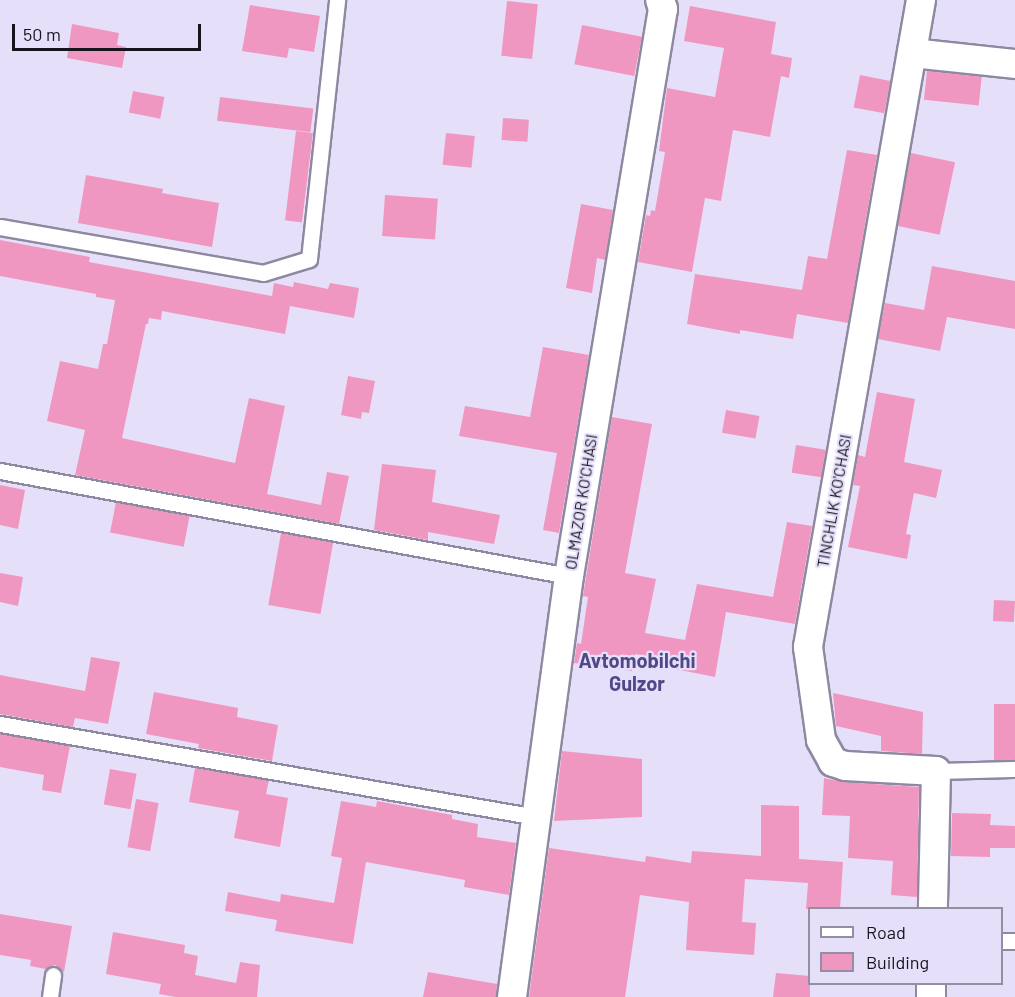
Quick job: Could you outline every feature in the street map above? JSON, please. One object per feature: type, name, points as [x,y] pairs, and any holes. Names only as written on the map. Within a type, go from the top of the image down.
[{"type":"street","name":"TINCHLIK KO'CHASI","points":[[921,0],[808,647],[821,740],[833,762],[845,766],[936,771]]},
{"type":"street","name":"OLMAZOR KO'CHASI","points":[[512,997],[569,576],[662,4]]},
{"type":"street","points":[[912,53],[1015,64]]},
{"type":"street","points":[[933,907],[936,771]]},
{"type":"lane","points":[[0,227],[262,273],[309,259],[337,0]]},
{"type":"lane","points":[[0,471],[569,576]]},
{"type":"lane","points":[[0,724],[537,817]]},
{"type":"lane","points":[[936,771],[1015,770]]},
{"type":"lane","points":[[50,997],[53,975]]},
{"type":"building","points":[[507,1],[538,4],[532,59],[501,56]]},
{"type":"building","points":[[250,5],[320,16],[314,52],[289,48],[287,58],[242,51]]},
{"type":"building","points":[[690,6],[776,22],[771,54],[792,58],[789,78],[781,76],[770,137],[733,130],[721,201],[705,198],[692,272],[638,262],[646,215],[650,216],[651,210],[655,211],[665,152],[659,151],[667,88],[715,97],[724,48],[684,41]]},
{"type":"building","points":[[72,24],[119,33],[117,45],[126,47],[122,68],[67,58]]},
{"type":"building","points":[[582,25],[642,37],[634,76],[574,64]]},
{"type":"building","points":[[927,71],[982,77],[979,106],[924,100]]},
{"type":"building","points":[[860,75],[890,81],[884,113],[854,107]]},
{"type":"building","points":[[133,91],[164,97],[160,119],[129,113]]},
{"type":"building","points":[[220,97],[313,108],[310,132],[217,121]]},
{"type":"building","points":[[503,118],[529,120],[527,142],[501,140]]},
{"type":"building","points":[[296,131],[313,133],[302,222],[285,220]]},
{"type":"building","points":[[446,133],[475,136],[471,168],[443,165]]},
{"type":"building","points":[[847,150],[877,155],[848,323],[797,314],[793,339],[740,330],[740,334],[687,324],[695,274],[802,290],[808,256],[827,259]]},
{"type":"building","points":[[911,153],[955,162],[940,235],[896,225]]},
{"type":"building","points":[[86,175],[163,189],[162,193],[219,203],[212,247],[78,223]]},
{"type":"building","points":[[385,195],[438,199],[435,240],[382,236]]},
{"type":"building","points":[[581,204],[613,210],[605,260],[597,258],[592,293],[566,288]]},
{"type":"building","points":[[0,240],[90,257],[89,262],[272,296],[274,283],[293,287],[294,282],[328,289],[330,283],[359,288],[354,318],[290,306],[285,334],[162,311],[161,320],[149,318],[122,438],[235,463],[249,398],[285,406],[267,494],[321,505],[327,472],[349,476],[339,524],[75,475],[85,430],[47,421],[60,361],[98,369],[103,344],[107,344],[115,300],[96,297],[96,294],[0,276]]},
{"type":"building","points":[[932,266],[1015,281],[1015,329],[947,317],[940,351],[878,339],[885,303],[924,310]]},
{"type":"building","points":[[543,347],[589,355],[559,533],[543,530],[557,453],[459,436],[465,406],[530,417]]},
{"type":"building","points":[[348,376],[375,381],[369,413],[362,412],[361,419],[341,415]]},
{"type":"building","points":[[877,392],[915,399],[904,462],[942,470],[936,498],[914,493],[906,534],[911,535],[907,559],[848,547],[860,486],[853,485],[858,455],[865,457]]},
{"type":"building","points":[[726,410],[759,416],[755,439],[722,433]]},
{"type":"building","points":[[612,417],[652,424],[625,573],[656,579],[645,633],[685,640],[697,584],[773,597],[787,522],[812,526],[795,624],[726,612],[715,677],[675,669],[676,661],[635,654],[632,671],[574,663],[577,643],[581,644],[588,597],[583,596]]},
{"type":"building","points":[[796,445],[826,450],[821,477],[792,473]]},
{"type":"building","points":[[382,464],[436,470],[432,502],[500,515],[494,544],[428,532],[428,540],[374,530]]},
{"type":"building","points":[[0,485],[25,490],[18,529],[0,525]]},
{"type":"building","points":[[116,502],[190,516],[184,547],[110,532]]},
{"type":"building","points":[[281,533],[333,542],[321,614],[268,605]]},
{"type":"building","points":[[0,573],[23,577],[18,606],[0,602]]},
{"type":"building","points":[[994,600],[1015,601],[1014,622],[993,621]]},
{"type":"building","points":[[91,657],[120,662],[108,724],[75,718],[73,727],[0,714],[0,675],[85,691]]},
{"type":"building","points":[[154,692],[238,708],[237,717],[278,725],[272,761],[198,748],[199,744],[146,734]]},
{"type":"building","points":[[833,693],[923,712],[922,754],[881,751],[881,736],[836,726]]},
{"type":"building","points":[[994,704],[1015,704],[1015,760],[994,760]]},
{"type":"building","points":[[0,734],[70,746],[61,793],[42,790],[44,775],[0,767]]},
{"type":"building","points":[[562,751],[642,759],[642,817],[554,821]]},
{"type":"building","points":[[195,768],[269,780],[266,794],[288,798],[280,847],[234,838],[239,811],[189,802]]},
{"type":"building","points":[[110,769],[137,774],[130,809],[104,804]]},
{"type":"building","points":[[824,778],[844,782],[919,787],[917,897],[891,895],[893,861],[848,858],[850,816],[822,815]]},
{"type":"building","points":[[136,799],[159,803],[150,851],[127,847]]},
{"type":"building","points":[[341,801],[376,807],[377,801],[452,815],[452,819],[478,824],[477,837],[516,843],[509,895],[464,887],[465,880],[366,862],[353,944],[275,931],[277,920],[225,911],[228,892],[280,902],[281,894],[334,903],[342,858],[331,856]]},
{"type":"building","points":[[761,805],[799,806],[799,859],[843,862],[840,907],[808,907],[806,909],[808,883],[745,879],[742,922],[756,923],[754,955],[686,950],[689,902],[640,895],[625,997],[529,997],[549,848],[645,862],[646,856],[691,863],[692,851],[761,856]]},
{"type":"building","points":[[952,813],[991,814],[990,825],[1015,826],[1015,848],[990,848],[990,857],[951,856]]},
{"type":"building","points":[[0,914],[72,926],[64,972],[55,965],[46,969],[30,966],[31,960],[0,955]]},
{"type":"building","points":[[113,932],[185,945],[184,953],[198,956],[195,975],[236,983],[240,962],[260,965],[257,997],[176,997],[159,994],[161,984],[106,974]]},
{"type":"building","points":[[428,972],[497,984],[496,997],[423,997]]},
{"type":"building","points":[[776,973],[808,976],[810,997],[773,997]]},
{"type":"district","name":"Avtomobilchi Gulzor","points":[[637,672]]}]
